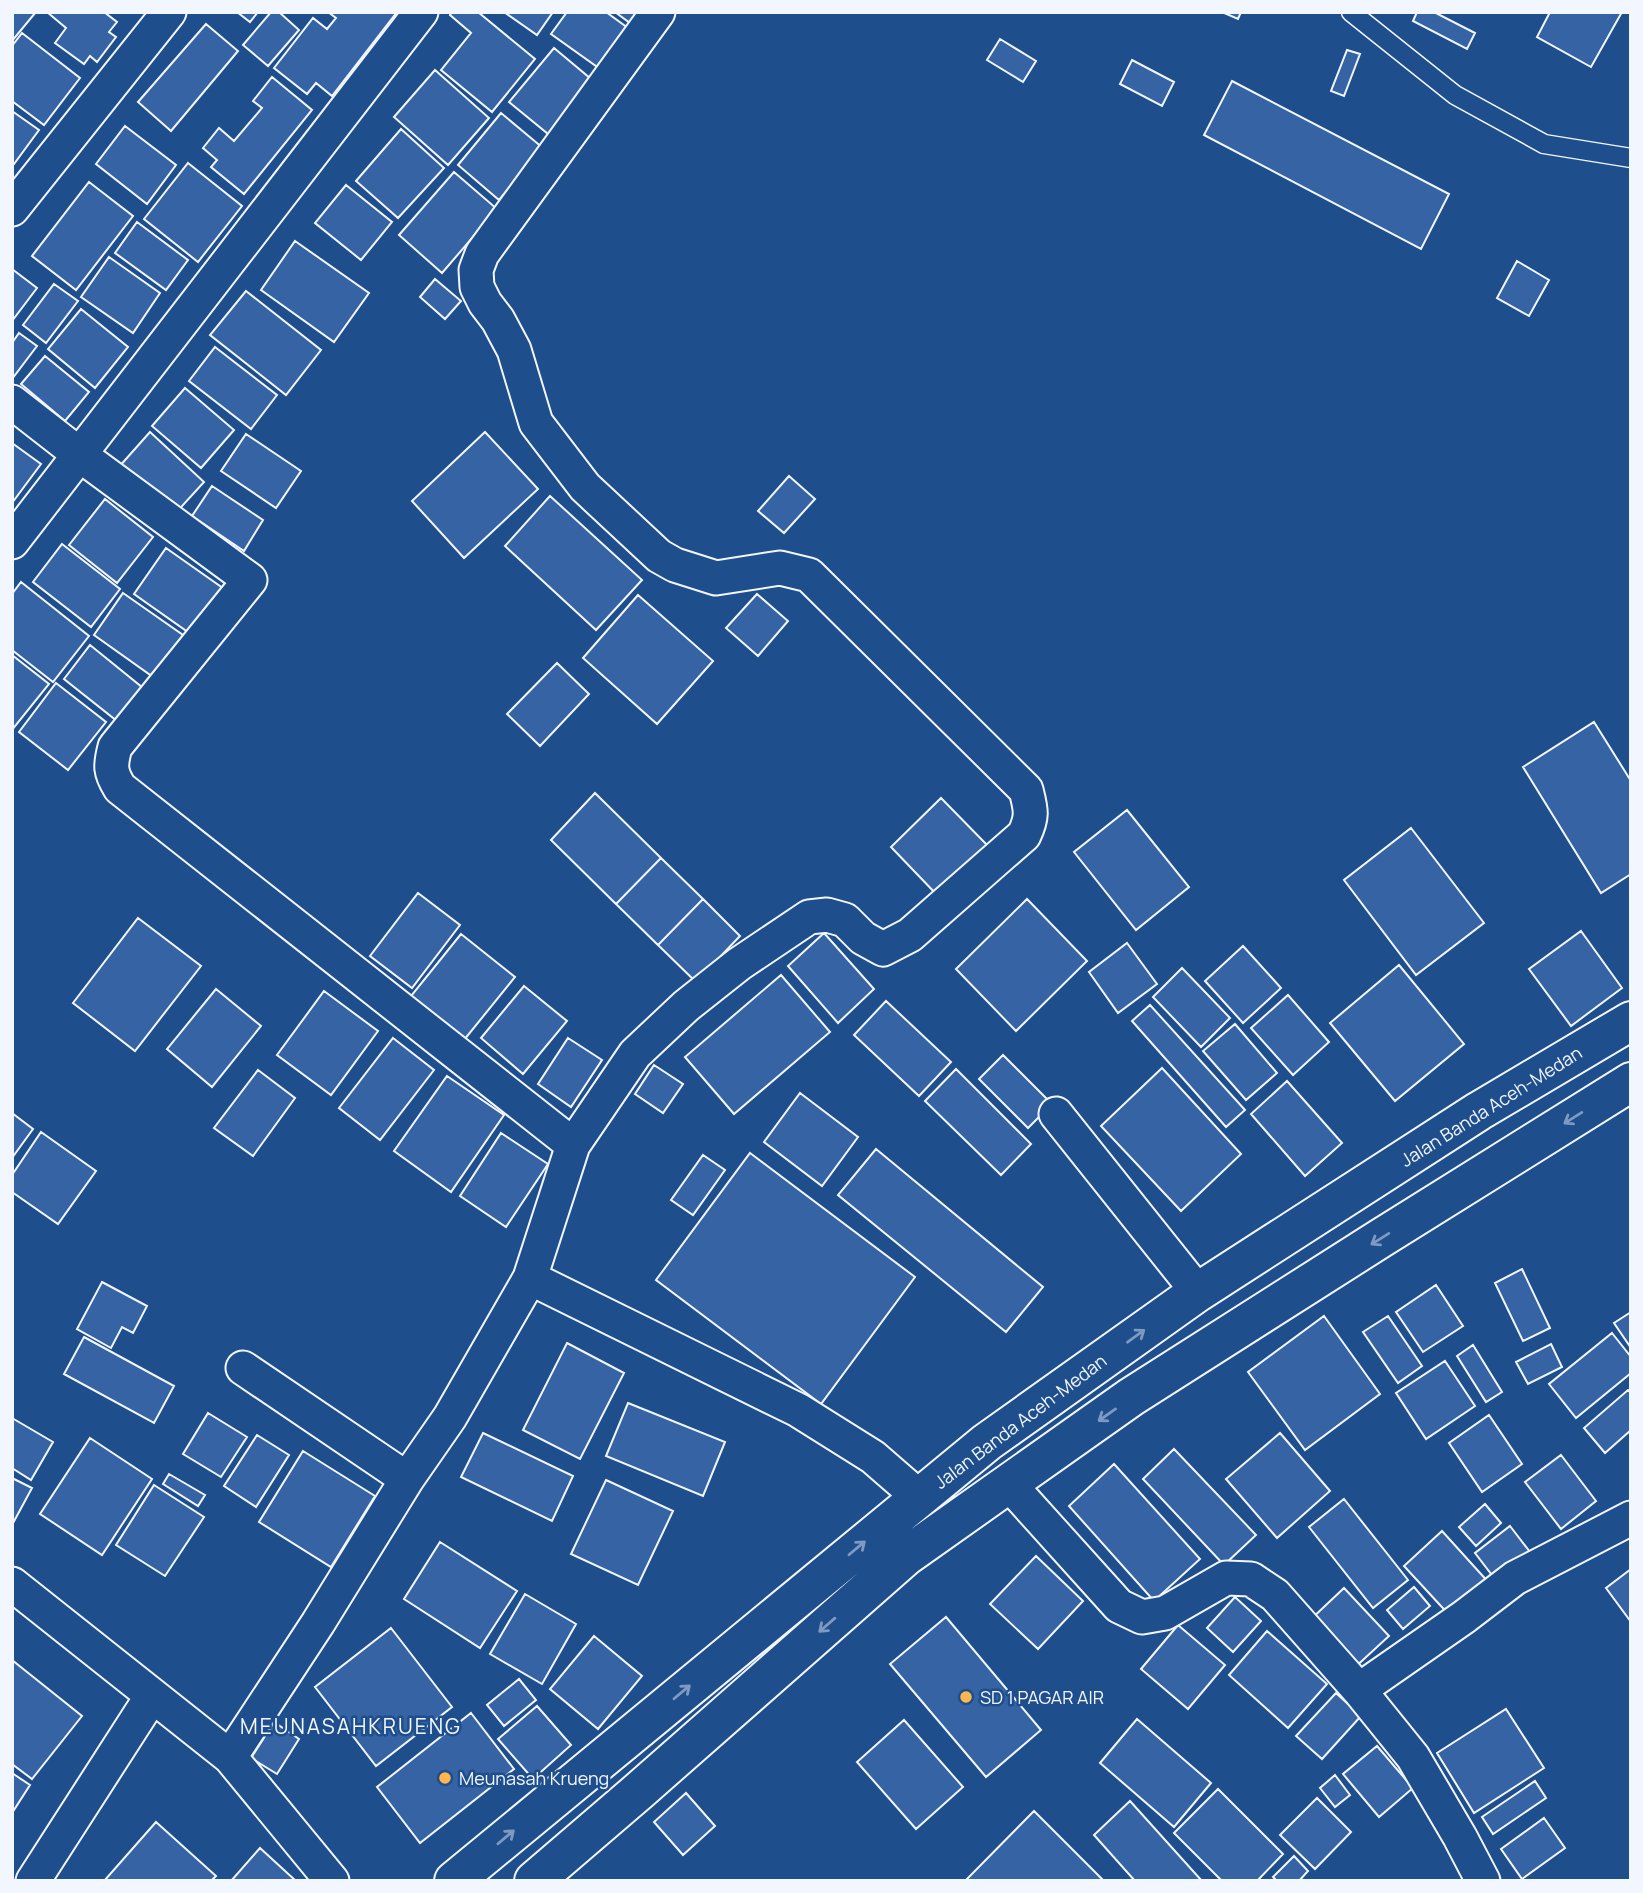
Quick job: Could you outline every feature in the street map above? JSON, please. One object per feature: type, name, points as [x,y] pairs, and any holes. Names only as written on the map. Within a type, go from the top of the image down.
[{"type":"highway","name":"Jalan Banda Aceh-Medan","points":[[454,1881],[987,1442],[1198,1292],[1479,1111],[1631,1021]]},
{"type":"highway","points":[[534,1881],[906,1556],[1131,1397],[1631,1082]]},
{"type":"street","points":[[12,209],[169,12]]},
{"type":"street","points":[[12,542],[421,12]]},
{"type":"street","points":[[230,1757],[318,1623],[407,1479],[450,1417],[530,1278],[573,1144],[635,1054],[687,1006],[740,964],[809,917],[827,915],[845,920],[863,938],[883,949],[910,935],[1024,835],[1031,820],[1026,790],[809,575],[779,568],[716,578],[675,565],[659,556],[585,486],[536,423],[514,350],[477,287],[475,270],[482,254],[658,12]]},
{"type":"street","points":[[12,402],[250,580],[115,747],[111,762],[112,775],[120,788],[573,1144]]},
{"type":"street","points":[[1056,1114],[1198,1292]]},
{"type":"street","points":[[530,1278],[798,1410],[873,1457],[919,1497]]},
{"type":"street","points":[[243,1368],[407,1479]]},
{"type":"street","points":[[1009,1484],[1118,1606],[1142,1617],[1165,1613],[1226,1578],[1251,1579],[1275,1595],[1359,1690],[1413,1757],[1483,1881]]},
{"type":"street","points":[[1359,1690],[1464,1617],[1514,1578],[1631,1518]]},
{"type":"street","points":[[12,1584],[230,1757],[332,1881]]},
{"type":"street","points":[[33,1881],[152,1696]]},
{"type":"lane","points":[[1351,12],[1455,95],[1544,144],[1631,158]]},
{"type":"building","points":[[12,12],[36,12],[12,41]]},
{"type":"building","points":[[47,12],[104,12],[117,22],[109,32],[116,37],[97,62],[90,56],[84,64],[55,43],[66,28]]},
{"type":"building","points":[[237,12],[258,12],[250,22]]},
{"type":"building","points":[[271,12],[279,12],[299,30],[268,66],[243,45]]},
{"type":"building","points":[[328,12],[397,12],[332,96],[316,83],[307,94],[274,68],[313,18],[327,29],[336,18]]},
{"type":"building","points":[[452,12],[478,12],[535,59],[492,112],[441,70],[471,33],[450,15]]},
{"type":"building","points":[[504,12],[553,12],[537,35]]},
{"type":"building","points":[[567,12],[606,12],[632,31],[603,71],[551,34]]},
{"type":"building","points":[[615,12],[654,12],[641,31]]},
{"type":"building","points":[[1222,12],[1241,12],[1238,19]]},
{"type":"building","points":[[1417,12],[1434,12],[1475,33],[1467,49],[1413,21]]},
{"type":"building","points":[[1550,12],[1622,12],[1591,67],[1537,37]]},
{"type":"building","points":[[206,24],[238,51],[171,131],[138,102]]},
{"type":"building","points":[[22,33],[80,78],[44,125],[12,101],[12,46]]},
{"type":"building","points":[[1000,39],[1036,61],[1023,82],[987,60]]},
{"type":"building","points":[[554,48],[597,84],[553,138],[509,102]]},
{"type":"building","points":[[1347,50],[1360,54],[1344,96],[1331,91]]},
{"type":"building","points":[[1132,60],[1174,82],[1162,106],[1120,84]]},
{"type":"building","points":[[435,70],[489,118],[448,165],[394,117]]},
{"type":"building","points":[[272,77],[312,110],[244,194],[211,167],[217,160],[203,148],[219,128],[234,141],[262,108],[253,101]]},
{"type":"building","points":[[1232,81],[1449,194],[1421,249],[1204,135]]},
{"type":"building","points":[[12,111],[39,130],[14,164],[12,163]]},
{"type":"building","points":[[501,113],[543,148],[499,200],[458,165]]},
{"type":"building","points":[[125,126],[176,165],[147,204],[96,164]]},
{"type":"building","points":[[401,129],[444,168],[398,218],[356,181]]},
{"type":"building","points":[[188,163],[242,206],[198,262],[144,219]]},
{"type":"building","points":[[454,172],[497,209],[442,273],[399,235]]},
{"type":"building","points":[[89,182],[133,216],[76,290],[32,256]]},
{"type":"building","points":[[346,185],[392,222],[361,260],[315,223]]},
{"type":"building","points":[[137,222],[188,260],[166,290],[115,253]]},
{"type":"building","points":[[295,241],[369,293],[334,342],[261,290]]},
{"type":"building","points":[[109,257],[160,293],[133,333],[81,297]]},
{"type":"building","points":[[1517,261],[1549,280],[1529,316],[1497,298]]},
{"type":"building","points":[[12,269],[37,288],[12,321]]},
{"type":"building","points":[[435,279],[461,301],[445,319],[420,297]]},
{"type":"building","points":[[54,284],[78,301],[46,343],[23,325]]},
{"type":"building","points":[[246,291],[321,350],[286,395],[210,335]]},
{"type":"building","points":[[81,309],[128,347],[95,388],[48,349]]},
{"type":"building","points":[[19,333],[37,346],[12,379],[12,343]]},
{"type":"building","points":[[215,347],[277,395],[251,429],[189,381]]},
{"type":"building","points":[[45,356],[89,392],[65,421],[21,384]]},
{"type":"building","points":[[185,388],[234,430],[201,468],[152,426]]},
{"type":"building","points":[[150,432],[204,482],[172,517],[118,468]]},
{"type":"building","points":[[485,432],[538,489],[464,558],[412,501]]},
{"type":"building","points":[[246,434],[301,471],[276,508],[221,471]]},
{"type":"building","points":[[12,443],[41,464],[12,503]]},
{"type":"building","points":[[789,476],[815,499],[784,533],[758,511]]},
{"type":"building","points":[[212,486],[263,520],[244,551],[192,516]]},
{"type":"building","points":[[550,496],[642,580],[596,630],[505,546]]},
{"type":"building","points":[[105,499],[153,537],[117,583],[69,545]]},
{"type":"building","points":[[62,544],[120,589],[91,627],[33,582]]},
{"type":"building","points":[[166,548],[227,591],[195,637],[134,594]]},
{"type":"building","points":[[21,582],[89,636],[53,682],[12,650],[12,594]]},
{"type":"building","points":[[123,593],[193,642],[163,684],[94,635]]},
{"type":"building","points":[[757,594],[788,621],[758,656],[726,628]]},
{"type":"building","points":[[638,595],[713,661],[657,724],[583,658]]},
{"type":"building","points":[[90,645],[143,688],[117,721],[64,679]]},
{"type":"building","points":[[12,655],[49,684],[12,730]]},
{"type":"building","points":[[557,663],[589,694],[540,746],[507,714]]},
{"type":"building","points":[[56,683],[106,722],[68,770],[19,732]]},
{"type":"building","points":[[1594,722],[1631,781],[1631,874],[1601,893],[1523,767]]},
{"type":"building","points":[[595,793],[661,858],[616,904],[551,840]]},
{"type":"building","points":[[941,798],[990,848],[939,897],[891,847]]},
{"type":"building","points":[[1127,810],[1189,887],[1136,930],[1074,852]]},
{"type":"building","points":[[1411,828],[1484,923],[1416,975],[1344,880]]},
{"type":"building","points":[[661,858],[703,899],[658,945],[616,904]]},
{"type":"building","points":[[418,893],[460,925],[412,988],[370,956]]},
{"type":"building","points":[[703,899],[740,936],[696,982],[658,945]]},
{"type":"building","points":[[1027,899],[1087,961],[1016,1031],[956,969]]},
{"type":"building","points":[[138,918],[201,966],[135,1051],[73,1003]]},
{"type":"building","points":[[1581,931],[1622,988],[1571,1026],[1529,969]]},
{"type":"building","points":[[824,933],[874,989],[838,1023],[788,966]]},
{"type":"building","points":[[461,934],[515,977],[464,1040],[411,996]]},
{"type":"building","points":[[1127,943],[1157,984],[1118,1013],[1089,972]]},
{"type":"building","points":[[1243,946],[1281,988],[1243,1023],[1205,981]]},
{"type":"building","points":[[1399,965],[1464,1044],[1395,1101],[1330,1023]]},
{"type":"building","points":[[1182,968],[1230,1018],[1201,1047],[1153,997]]},
{"type":"building","points":[[781,975],[830,1032],[734,1114],[685,1057]]},
{"type":"building","points":[[524,986],[567,1021],[523,1074],[481,1038]]},
{"type":"building","points":[[216,989],[261,1026],[212,1087],[167,1049]]},
{"type":"building","points":[[324,991],[378,1031],[331,1095],[277,1055]]},
{"type":"building","points":[[1288,995],[1329,1042],[1293,1075],[1251,1028]]},
{"type":"building","points":[[886,1001],[951,1062],[919,1096],[854,1035]]},
{"type":"building","points":[[1150,1005],[1245,1110],[1226,1127],[1132,1021]]},
{"type":"building","points":[[1235,1024],[1277,1073],[1246,1100],[1203,1051]]},
{"type":"building","points":[[393,1038],[434,1070],[380,1140],[339,1108]]},
{"type":"building","points":[[568,1038],[602,1060],[571,1107],[538,1084]]},
{"type":"building","points":[[1003,1055],[1052,1104],[1028,1128],[979,1079]]},
{"type":"building","points":[[654,1065],[683,1084],[663,1113],[635,1094]]},
{"type":"building","points":[[1162,1068],[1241,1154],[1181,1211],[1101,1126]]},
{"type":"building","points":[[956,1069],[1031,1144],[1001,1175],[925,1101]]},
{"type":"building","points":[[258,1070],[295,1098],[253,1156],[214,1128]]},
{"type":"building","points":[[447,1076],[504,1115],[451,1192],[394,1151]]},
{"type":"building","points":[[1287,1081],[1342,1143],[1305,1176],[1251,1114]]},
{"type":"building","points":[[800,1093],[858,1137],[822,1186],[764,1142]]},
{"type":"building","points":[[12,1113],[33,1129],[12,1158]]},
{"type":"building","points":[[41,1132],[96,1171],[58,1224],[12,1192],[12,1175]]},
{"type":"building","points":[[501,1133],[548,1164],[506,1227],[460,1196]]},
{"type":"building","points":[[876,1149],[1043,1287],[1006,1332],[838,1195]]},
{"type":"building","points":[[750,1153],[915,1277],[821,1404],[656,1280]]},
{"type":"building","points":[[703,1155],[725,1170],[693,1215],[671,1200]]},
{"type":"building","points":[[1522,1269],[1550,1328],[1523,1341],[1495,1283]]},
{"type":"building","points":[[102,1282],[147,1306],[133,1333],[122,1327],[111,1348],[77,1329]]},
{"type":"building","points":[[1436,1285],[1463,1326],[1423,1352],[1396,1312]]},
{"type":"building","points":[[1631,1312],[1631,1348],[1614,1323]]},
{"type":"building","points":[[1324,1316],[1380,1394],[1305,1450],[1248,1372]]},
{"type":"building","points":[[1388,1316],[1422,1366],[1398,1383],[1363,1332]]},
{"type":"building","points":[[1612,1333],[1631,1357],[1631,1373],[1576,1418],[1549,1384]]},
{"type":"building","points":[[84,1337],[174,1386],[154,1423],[64,1374]]},
{"type":"building","points":[[567,1343],[624,1373],[580,1459],[523,1430]]},
{"type":"building","points":[[1551,1344],[1562,1367],[1528,1384],[1516,1362]]},
{"type":"building","points":[[1473,1345],[1502,1392],[1486,1402],[1457,1356]]},
{"type":"building","points":[[1445,1361],[1475,1406],[1426,1439],[1396,1393]]},
{"type":"building","points":[[1628,1390],[1631,1393],[1631,1430],[1605,1453],[1584,1428]]},
{"type":"building","points":[[628,1403],[725,1442],[703,1496],[606,1456]]},
{"type":"building","points":[[208,1413],[247,1437],[221,1477],[183,1454]]},
{"type":"building","points":[[1489,1415],[1522,1464],[1482,1492],[1449,1443]]},
{"type":"building","points":[[12,1418],[53,1442],[31,1480],[12,1468]]},
{"type":"building","points":[[483,1433],[573,1476],[552,1521],[461,1477]]},
{"type":"building","points":[[1280,1433],[1330,1491],[1277,1538],[1226,1479]]},
{"type":"building","points":[[257,1435],[289,1455],[256,1507],[224,1486]]},
{"type":"building","points":[[90,1438],[152,1479],[102,1555],[40,1514]]},
{"type":"building","points":[[1174,1449],[1256,1535],[1224,1565],[1143,1479]]},
{"type":"building","points":[[303,1451],[375,1496],[331,1567],[259,1522]]},
{"type":"building","points":[[1561,1455],[1596,1501],[1561,1529],[1525,1482]]},
{"type":"building","points":[[1114,1464],[1200,1559],[1154,1601],[1069,1506]]},
{"type":"building","points":[[169,1474],[205,1495],[198,1506],[163,1484]]},
{"type":"building","points":[[12,1478],[32,1488],[12,1525]]},
{"type":"building","points":[[606,1480],[673,1511],[638,1585],[571,1554]]},
{"type":"building","points":[[154,1485],[204,1517],[165,1576],[116,1545]]},
{"type":"building","points":[[1344,1499],[1408,1580],[1373,1608],[1309,1527]]},
{"type":"building","points":[[1485,1504],[1501,1523],[1476,1546],[1459,1527]]},
{"type":"building","points":[[1510,1526],[1530,1552],[1495,1579],[1475,1553]]},
{"type":"building","points":[[1442,1531],[1490,1584],[1452,1618],[1404,1566]]},
{"type":"building","points":[[440,1542],[517,1591],[480,1648],[404,1599]]},
{"type":"building","points":[[1036,1556],[1083,1601],[1038,1649],[990,1604]]},
{"type":"building","points":[[1631,1569],[1631,1622],[1606,1588]]},
{"type":"building","points":[[1414,1587],[1430,1606],[1403,1629],[1387,1610]]},
{"type":"building","points":[[1344,1588],[1389,1636],[1352,1670],[1308,1622]]},
{"type":"building","points":[[525,1594],[576,1624],[542,1684],[490,1654]]},
{"type":"building","points":[[1235,1597],[1261,1621],[1233,1652],[1207,1628]]},
{"type":"building","name":"SD 1 PAGAR AIR","points":[[946,1617],[1041,1730],[986,1777],[890,1664]]},
{"type":"building","points":[[1178,1625],[1225,1665],[1188,1709],[1141,1669]]},
{"type":"building","points":[[391,1628],[452,1707],[376,1766],[315,1687]]},
{"type":"building","points":[[1267,1631],[1327,1684],[1288,1728],[1229,1675]]},
{"type":"building","points":[[594,1636],[642,1676],[598,1729],[550,1689]]},
{"type":"building","points":[[12,1660],[82,1716],[32,1779],[12,1764]]},
{"type":"building","points":[[519,1679],[536,1700],[504,1726],[487,1705]]},
{"type":"building","points":[[1336,1693],[1361,1716],[1322,1759],[1296,1736]]},
{"type":"building","points":[[537,1706],[571,1745],[533,1779],[498,1739]]},
{"type":"building","points":[[1506,1709],[1544,1768],[1474,1813],[1437,1753]]},
{"type":"building","name":"Meunasah Krueng","points":[[471,1713],[514,1769],[420,1843],[377,1787]]},
{"type":"building","points":[[1137,1719],[1211,1783],[1174,1827],[1100,1763]]},
{"type":"building","points":[[904,1720],[963,1787],[916,1829],[857,1762]]},
{"type":"building","points":[[274,1722],[299,1739],[277,1774],[251,1758]]},
{"type":"building","points":[[1377,1746],[1413,1788],[1379,1817],[1343,1774]]},
{"type":"building","points":[[12,1773],[30,1785],[12,1813]]},
{"type":"building","points":[[1335,1775],[1350,1795],[1335,1807],[1320,1788]]},
{"type":"building","points":[[1535,1781],[1546,1798],[1493,1834],[1482,1817]]},
{"type":"building","points":[[1218,1789],[1283,1854],[1257,1881],[1222,1881],[1174,1833]]},
{"type":"building","points":[[686,1793],[715,1826],[683,1855],[654,1822]]},
{"type":"building","points":[[1317,1798],[1351,1832],[1315,1869],[1280,1835]]},
{"type":"building","points":[[1130,1801],[1202,1881],[1135,1881],[1094,1835]]},
{"type":"building","points":[[1034,1811],[1104,1881],[965,1881]]},
{"type":"building","points":[[1544,1818],[1565,1848],[1522,1879],[1501,1849]]},
{"type":"building","points":[[156,1822],[216,1876],[211,1881],[104,1881]]},
{"type":"building","points":[[260,1848],[296,1881],[231,1881]]},
{"type":"building","points":[[1294,1856],[1308,1871],[1299,1881],[1277,1881],[1273,1877]]},
{"type":"place","name":"SD 1 PAGAR AIR","points":[[966,1697]]},
{"type":"place","name":"Meunasah Krueng","points":[[445,1778]]},
{"type":"district","name":"MEUNASAHKRUENG","points":[[351,1726]]}]
